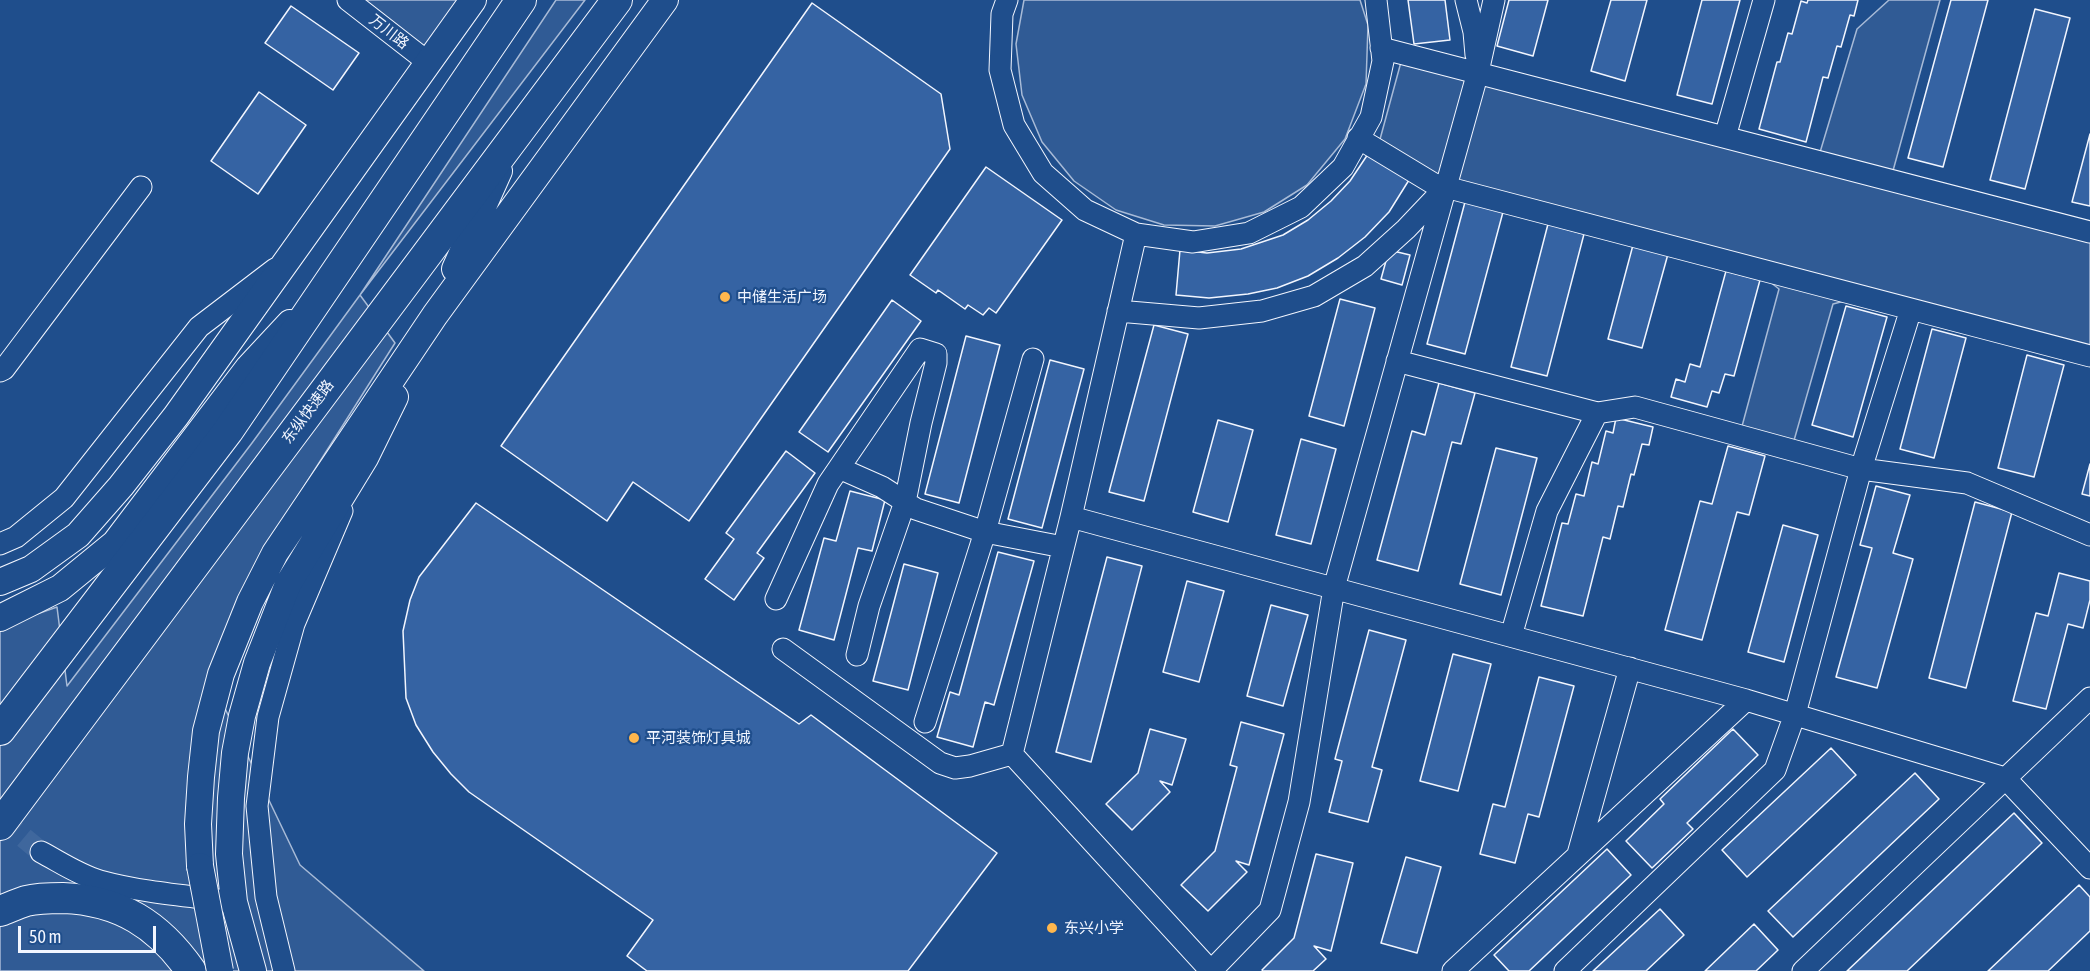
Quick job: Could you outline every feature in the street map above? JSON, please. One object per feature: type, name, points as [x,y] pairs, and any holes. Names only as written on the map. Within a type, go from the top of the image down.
[{"type":"highway","points":[[0,730],[228,431],[521,0]]},
{"type":"highway","name":"东纵快速路","points":[[0,825],[617,0]]},
{"type":"highway","points":[[0,911],[26,901],[49,898],[98,902],[122,909],[153,928],[177,950],[191,971]]},
{"type":"main road","points":[[0,582],[31,569],[78,535],[121,486],[176,416],[473,0]]},
{"type":"main road","points":[[220,971],[200,866],[198,824],[201,777],[206,732],[222,674],[250,602],[300,513],[435,315],[665,0]]},
{"type":"main road","points":[[253,971],[234,902],[230,854],[235,753],[242,716],[257,663],[288,584],[365,458],[435,315],[513,137]]},
{"type":"main road","points":[[0,618],[60,588],[115,543],[249,366],[334,277]]},
{"type":"main road","points":[[0,610],[39,600]]},
{"type":"street","name":"万川路","points":[[348,0],[429,63]]},
{"type":"street","points":[[1007,0],[1002,14],[1000,70],[1014,125],[1043,173],[1085,210],[1136,234],[1193,242],[1249,233],[1301,207],[1342,167],[1371,117],[1383,61],[1376,0]]},
{"type":"street","points":[[1466,0],[1474,32],[1478,72]]},
{"type":"street","points":[[1012,754],[1211,971],[1270,910],[1299,802],[1334,588],[1478,72],[1494,0]]},
{"type":"street","points":[[1725,137],[1764,0]]},
{"type":"street","points":[[1382,48],[2090,232]]},
{"type":"street","points":[[1358,138],[1434,184],[2090,356]]},
{"type":"street","points":[[0,371],[4,369],[141,187]]},
{"type":"street","points":[[1118,311],[1199,318],[1262,311],[1314,296],[1365,266],[1407,229],[1446,187]]},
{"type":"street","points":[[1012,754],[1071,517],[1136,234]]},
{"type":"street","points":[[0,544],[16,537],[64,498],[200,327],[287,260]]},
{"type":"street","points":[[1565,971],[1775,770],[1795,714],[1861,469],[1911,309]]},
{"type":"street","points":[[776,599],[828,484],[920,350],[936,354],[936,363],[905,502],[869,606],[857,655]]},
{"type":"street","points":[[926,722],[985,532],[1033,359]]},
{"type":"street","points":[[1397,361],[1597,413],[1635,407],[1861,469],[1967,483],[2090,535]]},
{"type":"street","points":[[1512,636],[1547,511],[1597,413]]},
{"type":"street","points":[[284,971],[266,897],[256,806],[268,717],[294,624],[365,458]]},
{"type":"street","points":[[839,468],[882,487],[916,509],[985,532],[1063,547]]},
{"type":"street","points":[[1071,517],[1746,700],[2005,778],[2090,868]]},
{"type":"street","points":[[783,649],[940,763],[955,768],[1012,754]]},
{"type":"street","points":[[1578,855],[1630,668]]},
{"type":"street","points":[[1803,971],[2090,699]]},
{"type":"street","points":[[1453,971],[1746,700]]},
{"type":"street","points":[[41,852],[77,872],[99,880],[160,893],[234,902]]},
{"type":"shaded area","points":[[365,0],[458,0],[425,48]]},
{"type":"shaded area","points":[[556,0],[585,0],[360,295]]},
{"type":"shaded area","points":[[1024,0],[1360,0],[1368,25],[1366,84],[1345,139],[1307,185],[1264,212],[1215,226],[1164,225],[1116,210],[1074,181],[1042,142],[1022,95],[1016,44]]},
{"type":"shaded area","points":[[1889,0],[1940,0],[1891,178],[2090,230],[2090,358],[1860,297],[1833,304],[1793,444],[1741,430],[1779,289],[1742,260],[1418,175],[1376,154],[1401,62],[1818,159],[1857,29]]},
{"type":"shaded area","points":[[360,295],[395,343],[260,556],[208,673],[300,865],[424,971],[0,971],[0,627],[57,607],[67,686],[252,443]]},
{"type":"building","points":[[1408,0],[1445,0],[1450,40],[1414,44]]},
{"type":"building","points":[[1509,0],[1548,0],[1533,56],[1497,46]]},
{"type":"building","points":[[1611,0],[1647,0],[1625,81],[1591,71]]},
{"type":"building","points":[[1702,0],[1740,0],[1712,104],[1677,95]]},
{"type":"building","points":[[1808,0],[1858,0],[1854,16],[1850,15],[1841,47],[1837,46],[1828,78],[1823,77],[1806,142],[1759,129],[1777,62],[1780,62],[1788,33],[1792,34],[1801,1],[1807,3]]},
{"type":"building","points":[[1951,0],[1988,0],[1943,167],[1908,158]]},
{"type":"building","name":"中储生活广场","points":[[812,3],[941,94],[950,149],[689,521],[633,482],[607,521],[501,446]]},
{"type":"building","points":[[291,6],[359,53],[333,90],[265,43]]},
{"type":"building","points":[[2035,9],[2070,18],[2025,189],[1990,180]]},
{"type":"building","points":[[259,92],[306,125],[258,194],[211,161]]},
{"type":"building","points":[[2090,134],[2090,206],[2072,202]]},
{"type":"building","points":[[1368,154],[1409,180],[1389,212],[1365,237],[1338,258],[1308,276],[1277,288],[1209,298],[1176,295],[1180,250],[1207,253],[1241,249],[1283,235],[1308,220],[1331,201],[1350,181]]},
{"type":"building","points":[[986,167],[1062,220],[996,313],[989,308],[983,315],[968,305],[965,309],[938,290],[936,293],[910,275]]},
{"type":"building","points":[[1465,202],[1503,212],[1465,354],[1427,344]]},
{"type":"building","points":[[1548,224],[1584,234],[1547,376],[1511,367]]},
{"type":"building","points":[[1633,245],[1668,254],[1642,348],[1608,339]]},
{"type":"building","points":[[1389,250],[1410,255],[1402,285],[1381,279]]},
{"type":"building","points":[[1726,271],[1760,280],[1734,376],[1725,374],[1719,393],[1712,391],[1707,407],[1671,397],[1676,379],[1685,382],[1690,364],[1700,367]]},
{"type":"building","points":[[1340,299],[1375,308],[1344,426],[1309,416]]},
{"type":"building","points":[[892,300],[921,321],[828,452],[799,432]]},
{"type":"building","points":[[1846,306],[1887,317],[1853,437],[1812,425]]},
{"type":"building","points":[[1154,325],[1188,334],[1144,501],[1109,492]]},
{"type":"building","points":[[1932,329],[1966,338],[1934,458],[1900,449]]},
{"type":"building","points":[[966,336],[1000,345],[959,503],[925,494]]},
{"type":"building","points":[[2027,355],[2064,365],[2034,477],[1998,468]]},
{"type":"building","points":[[1050,360],[1084,369],[1042,528],[1008,519]]},
{"type":"building","points":[[1439,383],[1475,393],[1461,444],[1452,442],[1418,571],[1377,560],[1412,431],[1425,435]]},
{"type":"building","points":[[1616,418],[1653,427],[1649,445],[1642,444],[1634,475],[1631,474],[1623,507],[1618,506],[1610,539],[1603,537],[1583,616],[1541,606],[1562,523],[1568,524],[1576,494],[1584,496],[1592,462],[1598,464],[1606,431],[1613,433]]},
{"type":"building","points":[[1218,420],[1253,430],[1228,522],[1193,512]]},
{"type":"building","points":[[1301,439],[1336,449],[1311,544],[1276,535]]},
{"type":"building","points":[[1728,446],[1765,456],[1749,515],[1737,512],[1702,640],[1665,630],[1700,501],[1712,504]]},
{"type":"building","points":[[1496,448],[1537,458],[1501,595],[1460,584]]},
{"type":"building","points":[[786,451],[815,473],[757,553],[764,558],[734,600],[705,579],[734,539],[726,533]]},
{"type":"building","points":[[2090,464],[2090,496],[2082,494]]},
{"type":"building","points":[[1876,486],[1910,495],[1893,553],[1913,559],[1877,688],[1836,677],[1872,548],[1860,545]]},
{"type":"building","points":[[850,491],[885,500],[872,551],[858,548],[834,640],[799,630],[824,538],[836,541]]},
{"type":"building","points":[[1975,502],[2012,512],[1966,688],[1929,678]]},
{"type":"building","name":"平河装饰灯具城","points":[[476,503],[799,724],[811,715],[997,853],[908,971],[647,971],[627,956],[653,920],[469,792],[451,774],[433,752],[416,725],[406,698],[403,631],[410,600],[419,577]]},
{"type":"building","points":[[1783,525],[1818,535],[1784,662],[1748,652]]},
{"type":"building","points":[[998,552],[1034,561],[994,705],[985,702],[973,747],[937,737],[950,692],[959,695]]},
{"type":"building","points":[[1107,557],[1142,566],[1091,762],[1056,752]]},
{"type":"building","points":[[904,564],[938,573],[908,690],[873,681]]},
{"type":"building","points":[[2059,573],[2090,581],[2090,600],[2083,628],[2068,624],[2046,709],[2013,701],[2036,613],[2048,616]]},
{"type":"building","points":[[1187,581],[1224,591],[1199,682],[1163,672]]},
{"type":"building","points":[[1271,605],[1308,615],[1283,706],[1247,696]]},
{"type":"building","points":[[1369,630],[1406,640],[1372,767],[1382,770],[1368,822],[1329,812],[1342,761],[1335,759]]},
{"type":"building","points":[[1453,654],[1491,664],[1458,791],[1420,781]]},
{"type":"building","points":[[1539,677],[1574,686],[1539,817],[1528,814],[1515,863],[1480,854],[1493,804],[1505,807]]},
{"type":"building","points":[[1241,722],[1284,734],[1249,865],[1236,861],[1247,872],[1208,911],[1181,885],[1215,851],[1237,767],[1230,765]]},
{"type":"building","points":[[1150,729],[1186,739],[1172,785],[1160,781],[1170,792],[1132,830],[1106,804],[1138,773]]},
{"type":"building","points":[[1733,729],[1758,755],[1687,823],[1693,829],[1652,868],[1626,841],[1664,804],[1660,799]]},
{"type":"building","points":[[1831,748],[1856,775],[1747,877],[1722,850]]},
{"type":"building","points":[[1915,773],[1939,799],[1793,937],[1768,911]]},
{"type":"building","points":[[2014,813],[2042,843],[1907,971],[1847,971]]},
{"type":"building","points":[[1607,849],[1631,875],[1529,971],[1509,971],[1494,955]]},
{"type":"building","points":[[1316,854],[1353,863],[1331,951],[1314,946],[1326,959],[1313,971],[1263,971],[1294,938]]},
{"type":"building","points":[[1406,857],[1441,867],[1417,953],[1381,943]]},
{"type":"building","points":[[2079,885],[2090,897],[2090,931],[2048,971],[1988,971]]},
{"type":"building","points":[[1660,909],[1684,935],[1646,971],[1593,971]]},
{"type":"building","points":[[1754,924],[1778,950],[1756,971],[1705,971]]},
{"type":"tunnel","points":[[0,818],[41,852]]},
{"type":"place","name":"中储生活广场","points":[[725,297]]},
{"type":"place","name":"平河装饰灯具城","points":[[634,738]]},
{"type":"place","name":"东兴小学","points":[[1052,928]]}]
